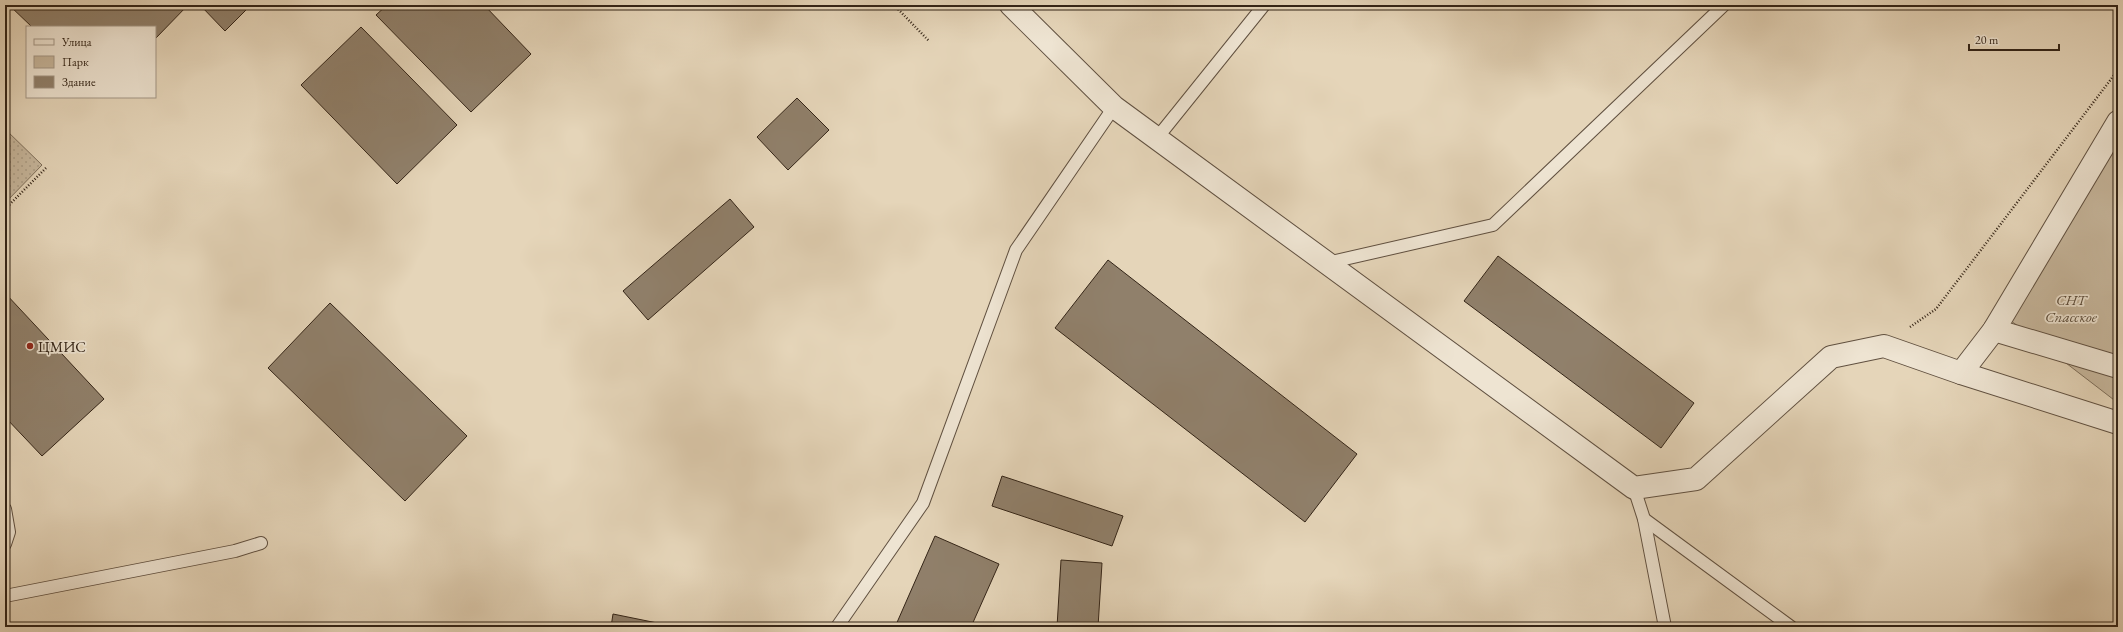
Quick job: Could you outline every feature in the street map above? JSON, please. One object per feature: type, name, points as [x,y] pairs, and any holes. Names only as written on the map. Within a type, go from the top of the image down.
[{"type":"street","points":[[1010,5],[1114,107],[1634,488],[1696,479],[1831,357],[1884,346],[1960,373],[2118,423]]},
{"type":"street","points":[[1960,373],[1994,330],[2118,122]]},
{"type":"street","points":[[1994,330],[2118,367]]},
{"type":"lane","points":[[1157,138],[1264,5]]},
{"type":"lane","points":[[1327,263],[1493,225],[1724,5]]},
{"type":"lane","points":[[837,627],[923,503],[1016,250],[1114,107]]},
{"type":"lane","points":[[1634,488],[1644,519],[1664,627]]},
{"type":"lane","points":[[5,509],[9,532],[5,544]]},
{"type":"lane","points":[[1644,519],[1791,627]]},
{"type":"lane","points":[[5,596],[235,551],[261,543]]},
{"type":"path","points":[[894,5],[929,40]]},
{"type":"path","points":[[1884,346],[1936,309],[2118,70]]},
{"type":"path","points":[[5,209],[46,168]]},
{"type":"green space","points":[[5,129],[42,165],[5,203]]},
{"type":"green space","name":"СНТ Спасское","points":[[2118,136],[2118,403],[2010,320]]},
{"type":"building","points":[[9,5],[188,5],[156,38],[156,26],[31,26]]},
{"type":"building","points":[[200,5],[251,5],[225,31]]},
{"type":"building","points":[[387,5],[484,5],[531,54],[471,112],[376,15]]},
{"type":"building","points":[[361,27],[457,125],[397,184],[301,85]]},
{"type":"building","points":[[797,98],[829,130],[788,170],[757,137]]},
{"type":"building","points":[[730,199],[754,227],[648,320],[623,291]]},
{"type":"building","points":[[1498,256],[1694,403],[1661,448],[1464,301]]},
{"type":"building","points":[[1108,260],[1357,454],[1305,522],[1055,328]]},
{"type":"building","name":"ЦМИС","points":[[5,293],[104,399],[42,456],[5,417]]},
{"type":"building","points":[[330,303],[467,436],[405,501],[268,368]]},
{"type":"building","points":[[1002,476],[1123,516],[1112,546],[992,506]]},
{"type":"building","points":[[935,536],[999,564],[971,627],[895,627]]},
{"type":"building","points":[[1061,560],[1102,563],[1098,627],[1057,627]]},
{"type":"building","points":[[613,614],[677,627],[611,627]]},
{"type":"place","name":"ЦМИС","points":[[30,346]]}]
